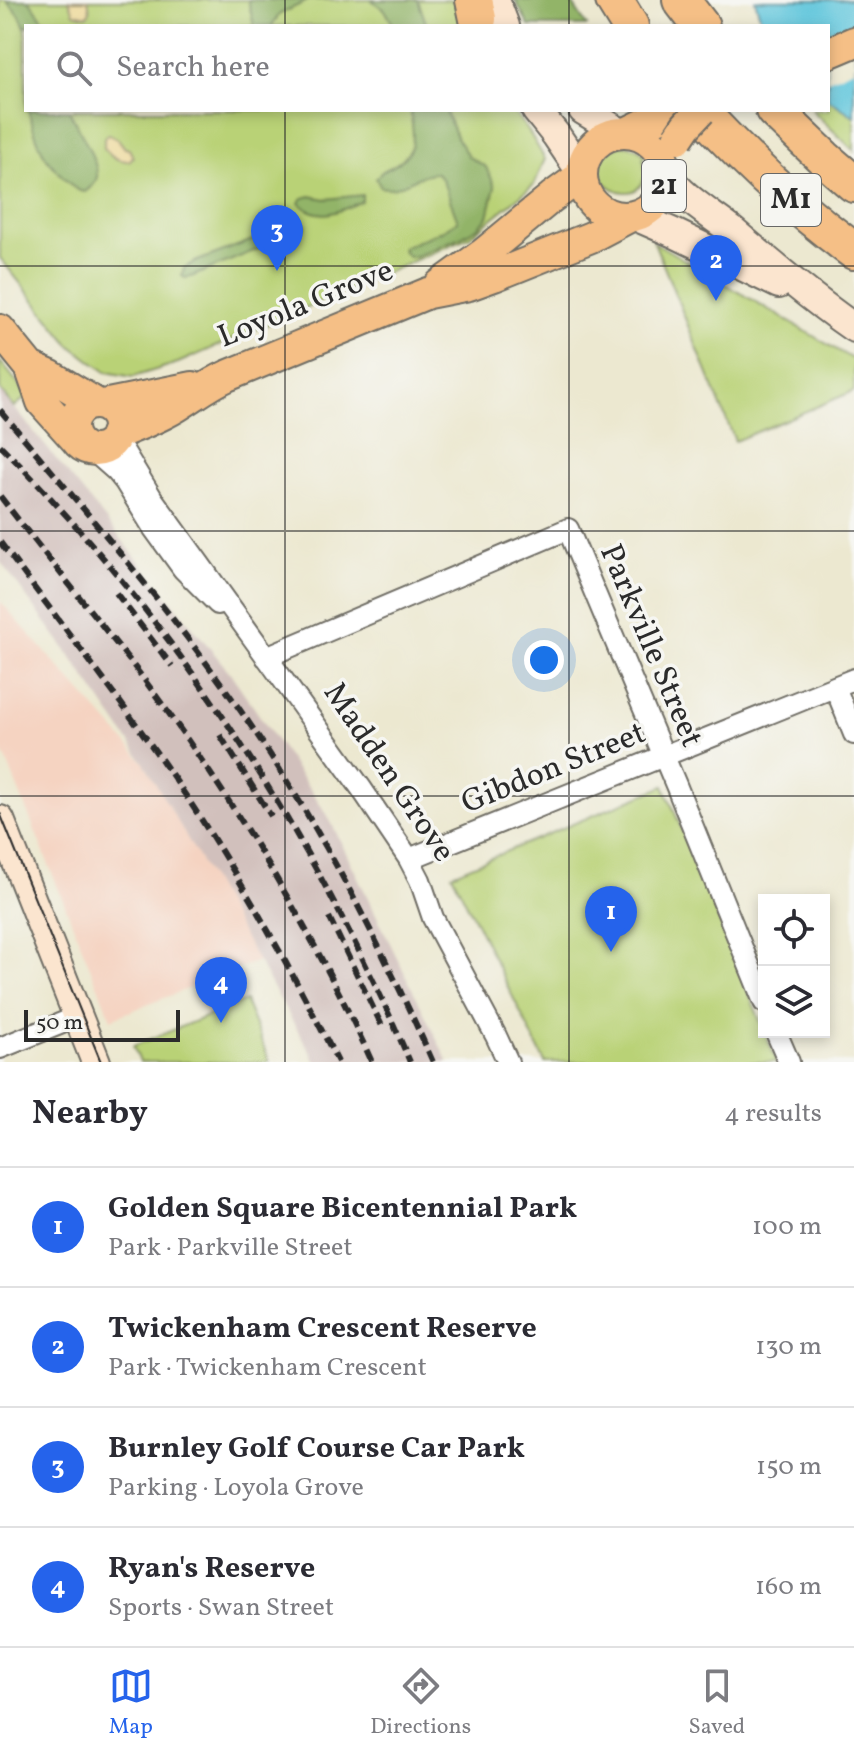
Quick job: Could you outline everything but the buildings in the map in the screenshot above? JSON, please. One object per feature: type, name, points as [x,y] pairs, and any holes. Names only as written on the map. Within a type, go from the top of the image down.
[{"type":"highway","points":[[614,0],[629,24]]},
{"type":"highway","points":[[681,0],[699,24]]},
{"type":"highway","name":"M1","points":[[702,112],[731,145],[815,223],[854,251]]},
{"type":"highway","name":"M1","points":[[776,112],[854,184]]},
{"type":"main road","points":[[830,52],[854,42]]},
{"type":"main road","points":[[538,112],[581,174]]},
{"type":"main road","points":[[587,112],[624,133]]},
{"type":"main road","name":"21","points":[[669,122],[664,186],[658,199],[648,210],[632,216],[607,214],[594,205],[585,193],[581,174],[586,155],[597,142],[613,134],[669,122],[686,126],[698,112]]},
{"type":"main road","name":"21","points":[[624,133],[640,136],[652,144],[661,156],[665,171]]},
{"type":"main road","points":[[665,171],[680,191],[854,328]]},
{"type":"main road","name":"Loyola Grove","points":[[428,293],[483,254],[581,174]]},
{"type":"main road","points":[[632,216],[684,237],[819,303]]},
{"type":"main road","name":"Loyola Grove","points":[[100,405],[211,383],[428,293],[480,282],[591,237],[632,216]]},
{"type":"main road","name":"Madden Grove","points":[[0,330],[30,367],[42,402],[100,440]]},
{"type":"main road","name":"Madden Grove","points":[[30,367],[100,405]]},
{"type":"main road","name":"Loyola Grove","points":[[100,440],[176,407],[211,383]]},
{"type":"main road","points":[[100,405],[109,409],[116,420],[100,440],[72,428],[75,415],[85,406],[100,405]]},
{"type":"main road","points":[[0,820],[9,867],[96,1062]]},
{"type":"street","name":"Madden Grove","points":[[100,440],[116,471],[183,569],[231,616],[266,657],[409,859],[437,926],[508,1062]]},
{"type":"street","name":"Parkville Street","points":[[266,657],[568,529],[758,987]]},
{"type":"street","name":"Gibdon Street","points":[[409,859],[844,683]]},
{"type":"street","points":[[844,683],[854,734]]},
{"type":"street","points":[[0,1048],[77,1017]]},
{"type":"street","points":[[779,1038],[789,1062]]},
{"type":"shaded area","points":[[0,390],[231,674],[328,816],[448,1062],[316,1062],[144,763],[0,561]]},
{"type":"shaded area","points":[[0,601],[144,763],[258,961],[111,1019],[0,744]]},
{"type":"green space","points":[[0,0],[454,0],[463,24],[24,24],[24,112],[514,112],[545,159],[534,185],[469,237],[178,363],[133,377],[106,372],[70,345],[0,258]]},
{"type":"green space","points":[[6,0],[29,0],[47,24],[24,25]]},
{"type":"green space","points":[[248,0],[309,0],[280,14],[272,24],[254,24]]},
{"type":"green space","points":[[371,0],[418,0],[426,24],[393,24],[385,10]]},
{"type":"green space","points":[[515,0],[570,0],[586,24],[528,24]]},
{"type":"green space","points":[[830,100],[854,116],[854,151],[814,112],[830,112]]},
{"type":"green space","points":[[29,112],[70,112],[97,170],[97,177],[90,188],[85,192],[73,187],[49,161],[37,139]]},
{"type":"green space","points":[[410,112],[446,112],[457,139],[469,157],[486,167],[495,187],[488,217],[478,227],[461,237],[408,257],[403,251],[404,247],[458,221],[437,173],[388,188],[381,187],[376,179],[406,156],[413,136]]},
{"type":"green space","points":[[621,145],[637,149],[645,156],[644,178],[641,185],[630,192],[618,191],[602,179],[597,179],[602,157]]},
{"type":"green space","points":[[362,195],[362,201],[330,213],[314,213],[299,203],[310,196],[326,199]]},
{"type":"green space","points":[[300,222],[306,225],[305,228],[285,238],[191,277],[182,276],[184,268],[195,262]]},
{"type":"green space","points":[[654,242],[854,360],[854,391],[735,441]]},
{"type":"green space","points":[[0,361],[28,396],[14,407],[0,390]]},
{"type":"green space","points":[[664,786],[758,1016],[758,1038],[767,1038],[777,1062],[545,1062],[452,874]]},
{"type":"green space","points":[[245,1001],[270,1062],[140,1062],[133,1046]]},
{"type":"sand","points":[[69,0],[88,0],[90,11],[87,16],[74,13]]},
{"type":"sand","points":[[108,134],[129,149],[133,157],[129,161],[115,158],[104,148],[104,138]]},
{"type":"water","points":[[755,0],[854,0],[854,116],[830,100],[830,24],[764,24]]},
{"type":"pier","points":[[854,24],[854,69],[830,79],[830,34]]},
{"type":"tram line","points":[[0,813],[101,1062]]},
{"type":"railway","points":[[0,410],[152,593],[267,749],[344,880],[433,1062]]},
{"type":"railway","points":[[0,445],[64,513],[124,584],[181,657],[234,734],[330,894],[410,1062]]},
{"type":"railway","points":[[0,496],[146,682],[210,773],[297,914],[372,1062]]},
{"type":"railway","points":[[0,542],[137,725],[206,827],[275,943],[338,1062]]},
{"type":"railway","points":[[116,593],[172,666]]},
{"type":"railway","points":[[220,735],[271,816]]},
{"type":"railway","points":[[329,917],[383,1028]]},
{"type":"place","name":"Burnley Golf Course Car Park","points":[[277,271]]},
{"type":"place","name":"Twickenham Crescent Reserve","points":[[716,301]]},
{"type":"place","name":"Golden Square Bicentennial Park","points":[[611,952]]},
{"type":"place","name":"Ryan's Reserve","points":[[221,1023]]}]
